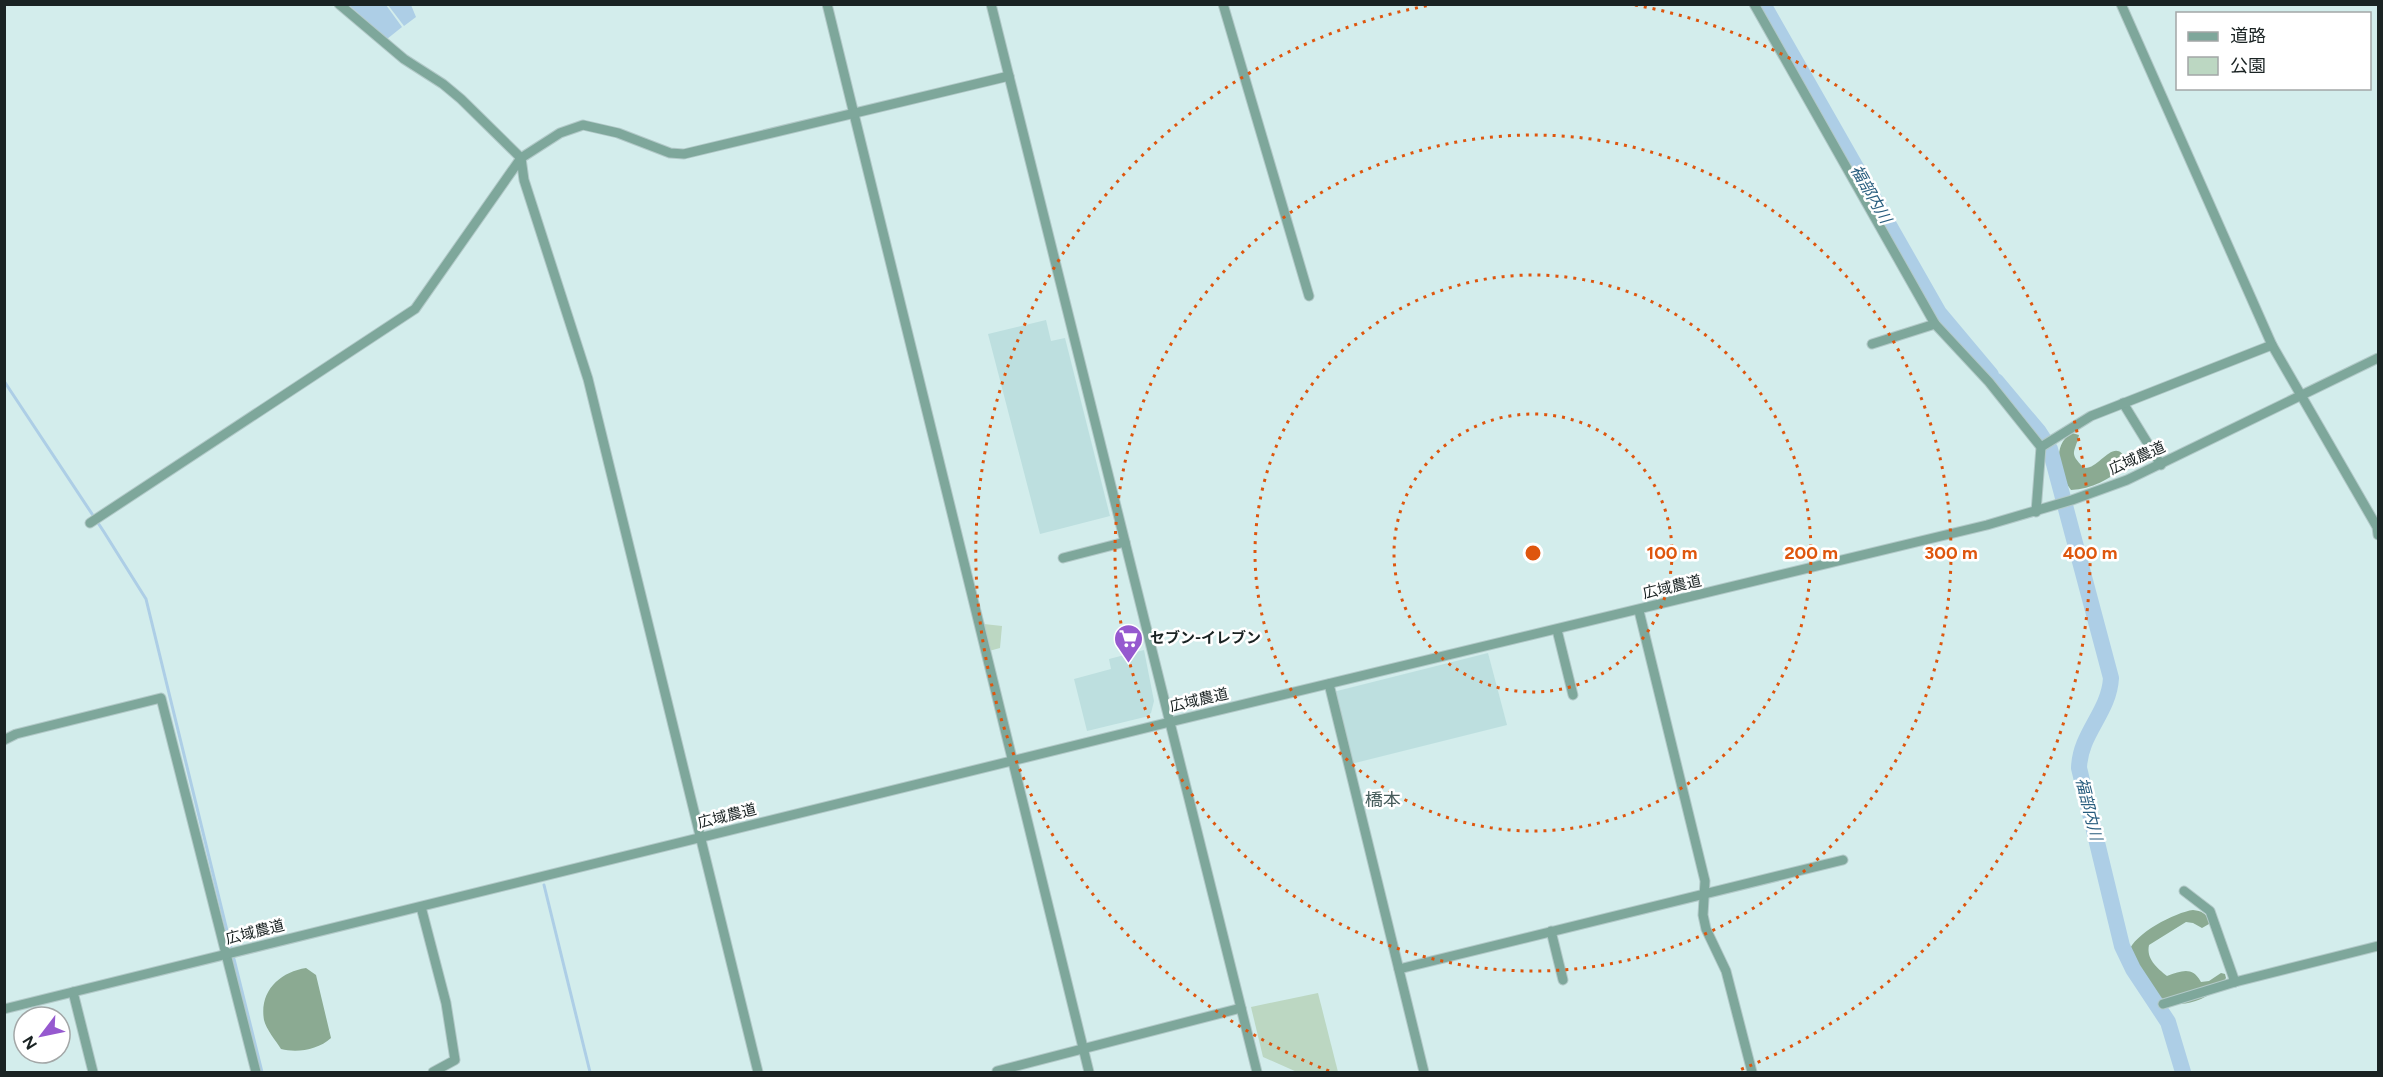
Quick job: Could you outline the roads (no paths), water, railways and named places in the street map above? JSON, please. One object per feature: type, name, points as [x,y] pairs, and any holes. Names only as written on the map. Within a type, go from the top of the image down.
[{"type":"street","points":[[339,4],[404,59],[443,84],[521,158],[542,237],[588,380],[758,1072]]},
{"type":"street","points":[[827,4],[1089,1072]]},
{"type":"street","points":[[991,4],[1257,1072]]},
{"type":"street","points":[[1223,4],[1308,296]]},
{"type":"street","points":[[1754,4],[1935,324],[1989,382],[2042,447],[2036,512]]},
{"type":"street","points":[[2121,4],[2272,345],[2377,527],[2379,535]]},
{"type":"street","points":[[91,523],[415,309],[521,158],[560,133],[583,125],[618,133],[670,153],[684,154],[1009,76]]},
{"type":"street","points":[[1872,344],[1935,324]]},
{"type":"street","points":[[2042,447],[2091,416],[2272,345]]},
{"type":"street","name":"広域農道","points":[[4,1008],[1170,722],[1639,611],[2036,512],[2161,465],[2379,358]]},
{"type":"street","points":[[2123,403],[2161,465]]},
{"type":"street","points":[[1063,558],[1125,543]]},
{"type":"street","points":[[1639,611],[1705,881],[1703,915],[1706,929],[1726,971],[1752,1072]]},
{"type":"street","points":[[1557,630],[1573,695]]},
{"type":"street","points":[[1329,684],[1424,1072]]},
{"type":"street","points":[[4,740],[16,734],[161,698],[256,1072]]},
{"type":"street","points":[[1399,969],[1843,860]]},
{"type":"street","points":[[2184,891],[2210,911],[2235,982]]},
{"type":"street","points":[[421,907],[446,1002],[455,1060],[433,1072]]},
{"type":"street","points":[[1551,931],[1563,980]]},
{"type":"street","points":[[2163,1004],[2235,982],[2379,946]]},
{"type":"street","points":[[73,992],[93,1072]]},
{"type":"street","points":[[997,1071],[1241,1008]]},
{"type":"waterway","name":"福部内川","points":[[1763,4],[1939,313],[1991,375]]},
{"type":"waterway","points":[[4,381],[146,599],[231,947]]},
{"type":"waterway","name":"福部内川","points":[[1996,381],[2039,432],[2050,449],[2111,678],[2105,702],[2084,744],[2079,768],[2122,946],[2133,969],[2168,1022],[2183,1072]]},
{"type":"waterway","points":[[544,885],[590,1072]]},
{"type":"waterway","points":[[234,959],[262,1072]]},
{"type":"place","name":"セブン-イレブン","points":[[1129,664]]},
{"type":"district","name":"橋本","points":[[1383,800]]}]
